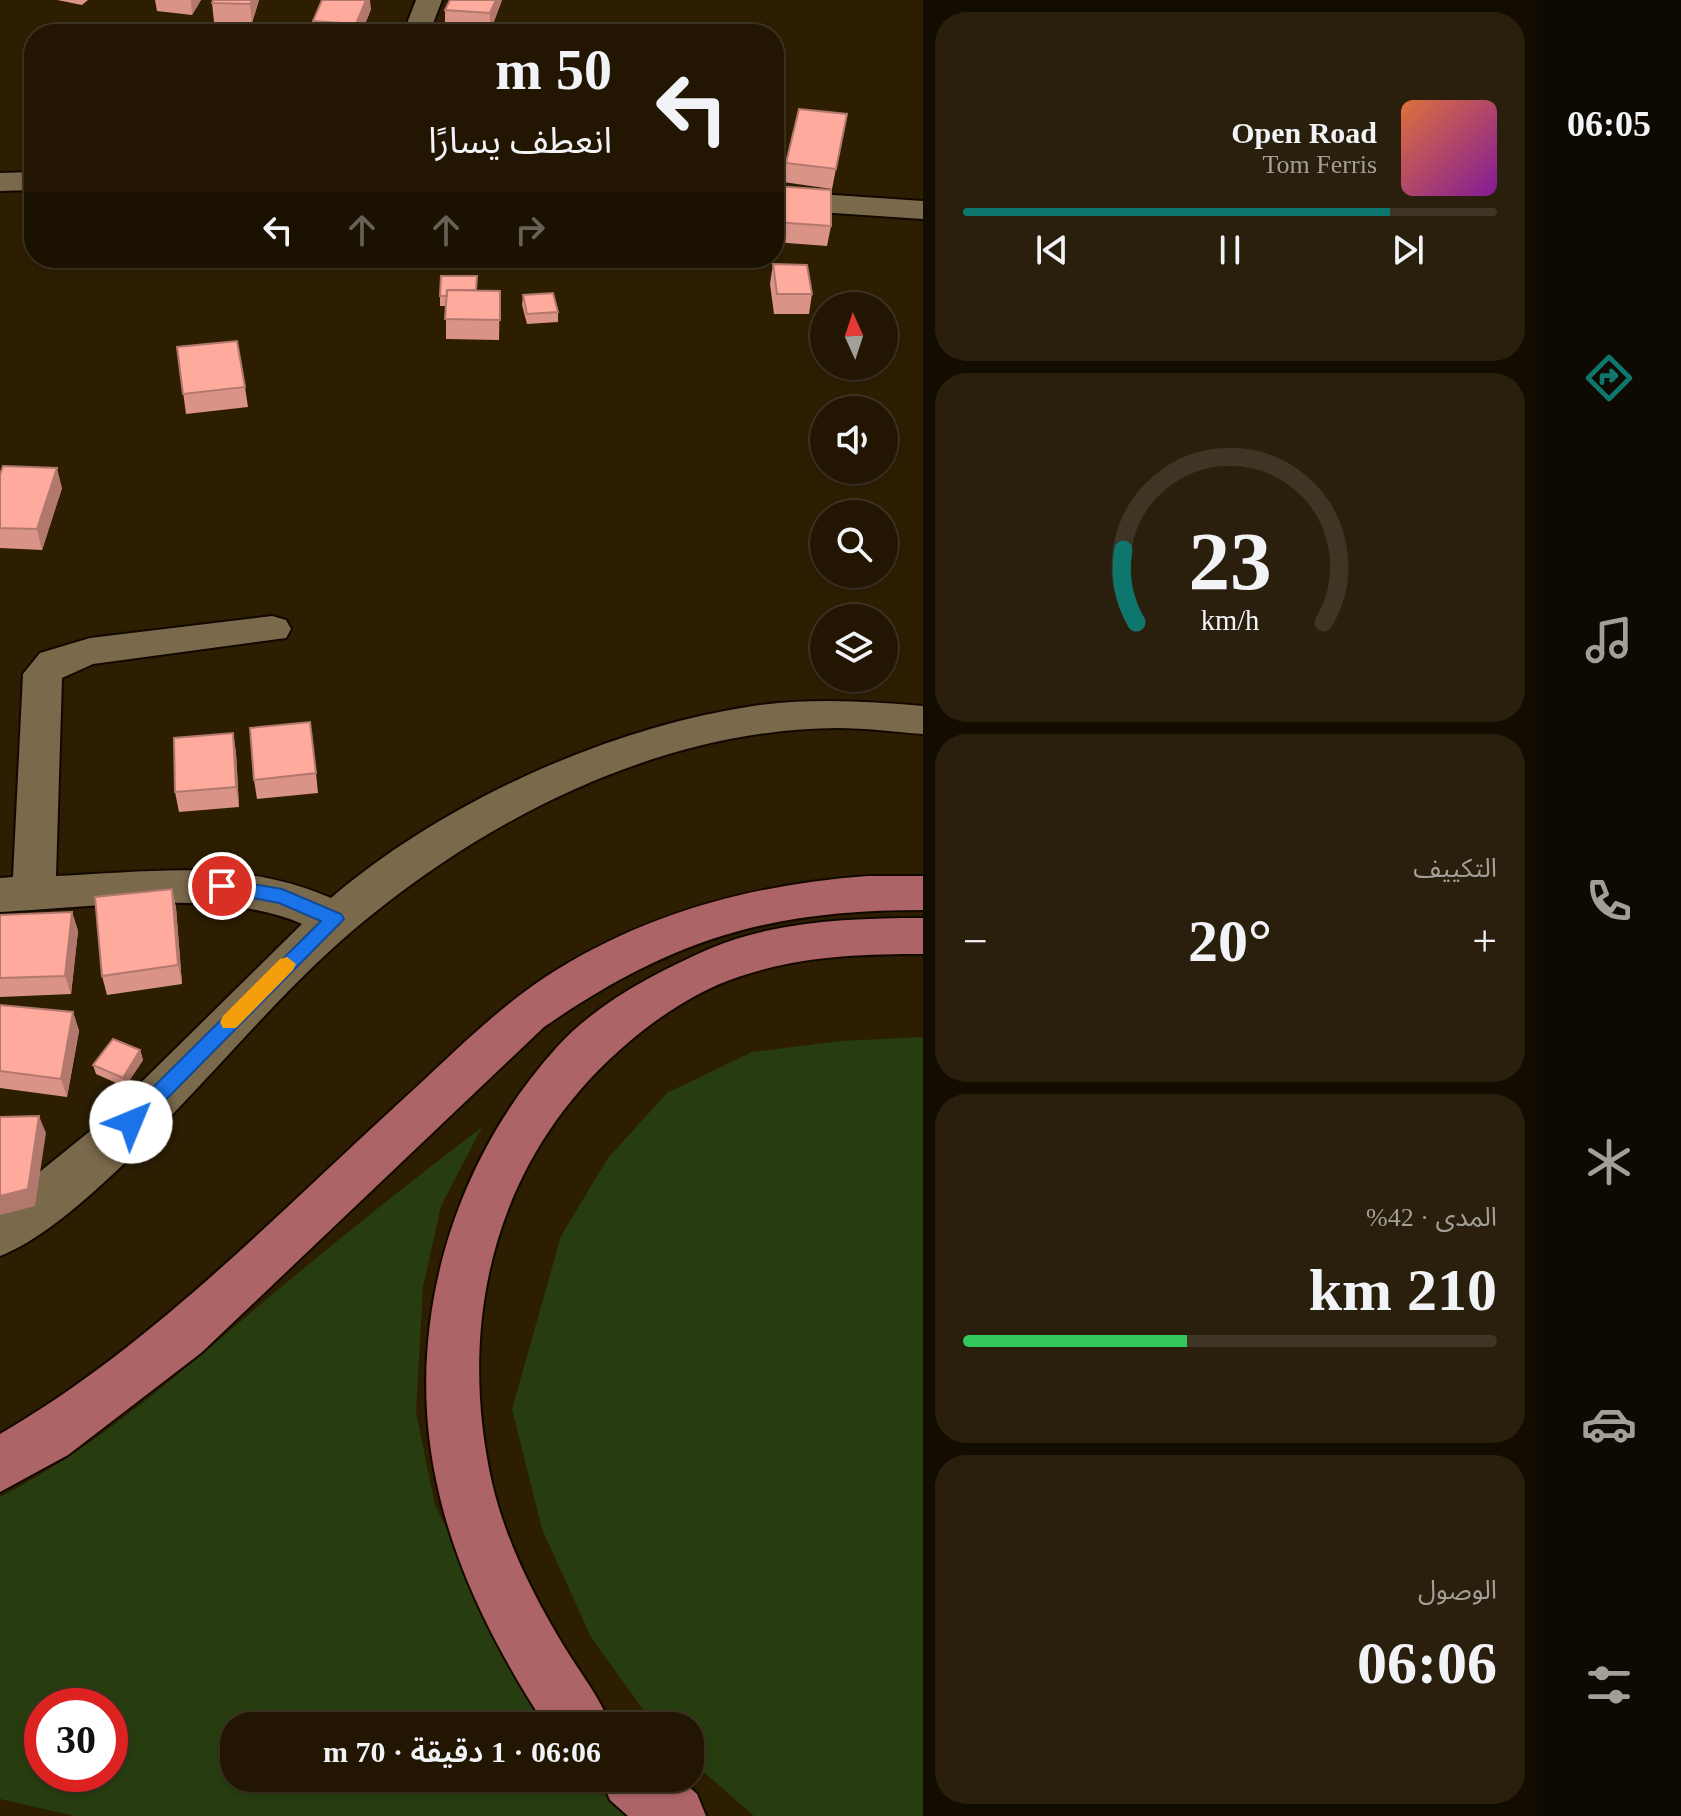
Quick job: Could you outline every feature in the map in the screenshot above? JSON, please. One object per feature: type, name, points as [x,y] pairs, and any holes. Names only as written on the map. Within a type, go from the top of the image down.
[{"type":"highway","points":[[0,1465],[107,1395],[182,1335],[528,1014],[567,985],[652,939],[745,909],[843,894],[923,893]]},
{"type":"highway","points":[[571,1712],[542,1669],[508,1607],[482,1543],[464,1480],[454,1419],[451,1359],[461,1275],[483,1198],[505,1152],[539,1100],[599,1038],[637,1009],[690,980],[770,950],[819,939],[923,936]]},
{"type":"highway","points":[[648,1792],[675,1816]]},
{"type":"street","points":[[420,24],[429,0]]},
{"type":"street","points":[[0,182],[24,181]]},
{"type":"street","points":[[784,201],[923,210]]},
{"type":"street","points":[[272,629],[90,651],[61,660],[43,674],[17,894],[222,886],[282,896],[335,919]]},
{"type":"street","points":[[0,1233],[65,1185],[111,1143],[335,919],[377,886],[464,828],[557,781],[693,732],[777,717],[865,714],[923,720]]},
{"type":"green space","points":[[923,1037],[923,1816],[754,1816],[704,1772],[704,1712],[645,1712],[591,1637],[542,1529],[512,1409],[561,1236],[608,1158],[667,1093],[752,1052],[841,1041]]},
{"type":"green space","points":[[482,1127],[441,1206],[423,1287],[416,1412],[435,1505],[537,1712],[220,1712],[220,1792],[607,1792],[628,1816],[74,1816],[0,1799],[0,1497],[72,1455],[106,1431],[321,1254]]},
{"type":"building","points":[[213,0],[252,0],[250,4],[212,3]]},
{"type":"building","points":[[322,0],[366,0],[356,24],[313,21]]},
{"type":"building","points":[[450,0],[496,0],[490,13],[445,10]]},
{"type":"building","points":[[799,109],[847,114],[836,169],[786,163]]},
{"type":"building","points":[[784,187],[831,190],[831,226],[784,223]]},
{"type":"building","points":[[784,264],[807,265],[810,294],[777,294],[774,268],[784,268]]},
{"type":"building","points":[[441,276],[477,276],[476,290],[447,290],[447,296],[440,296]]},
{"type":"building","points":[[447,290],[500,291],[500,320],[445,319]]},
{"type":"building","points":[[553,293],[558,312],[527,314],[523,295]]},
{"type":"building","points":[[237,341],[245,387],[183,394],[177,347]]},
{"type":"building","points":[[3,466],[57,468],[37,529],[0,528],[0,475]]},
{"type":"building","points":[[310,722],[316,773],[254,780],[250,728]]},
{"type":"building","points":[[233,733],[236,787],[175,792],[174,738]]},
{"type":"building","points":[[172,889],[178,965],[102,976],[95,897]]},
{"type":"building","points":[[72,912],[65,976],[0,978],[0,915]]},
{"type":"building","points":[[0,1005],[73,1012],[61,1079],[0,1071]]},
{"type":"building","points":[[113,1039],[140,1050],[123,1078],[93,1065]]},
{"type":"building","points":[[39,1116],[28,1189],[0,1196],[0,1117]]},
{"type":"slow traffic","points":[[230,1022],[287,964]]},
{"type":"route","points":[[131,1122],[294,956],[335,919],[282,896],[222,886]]}]
